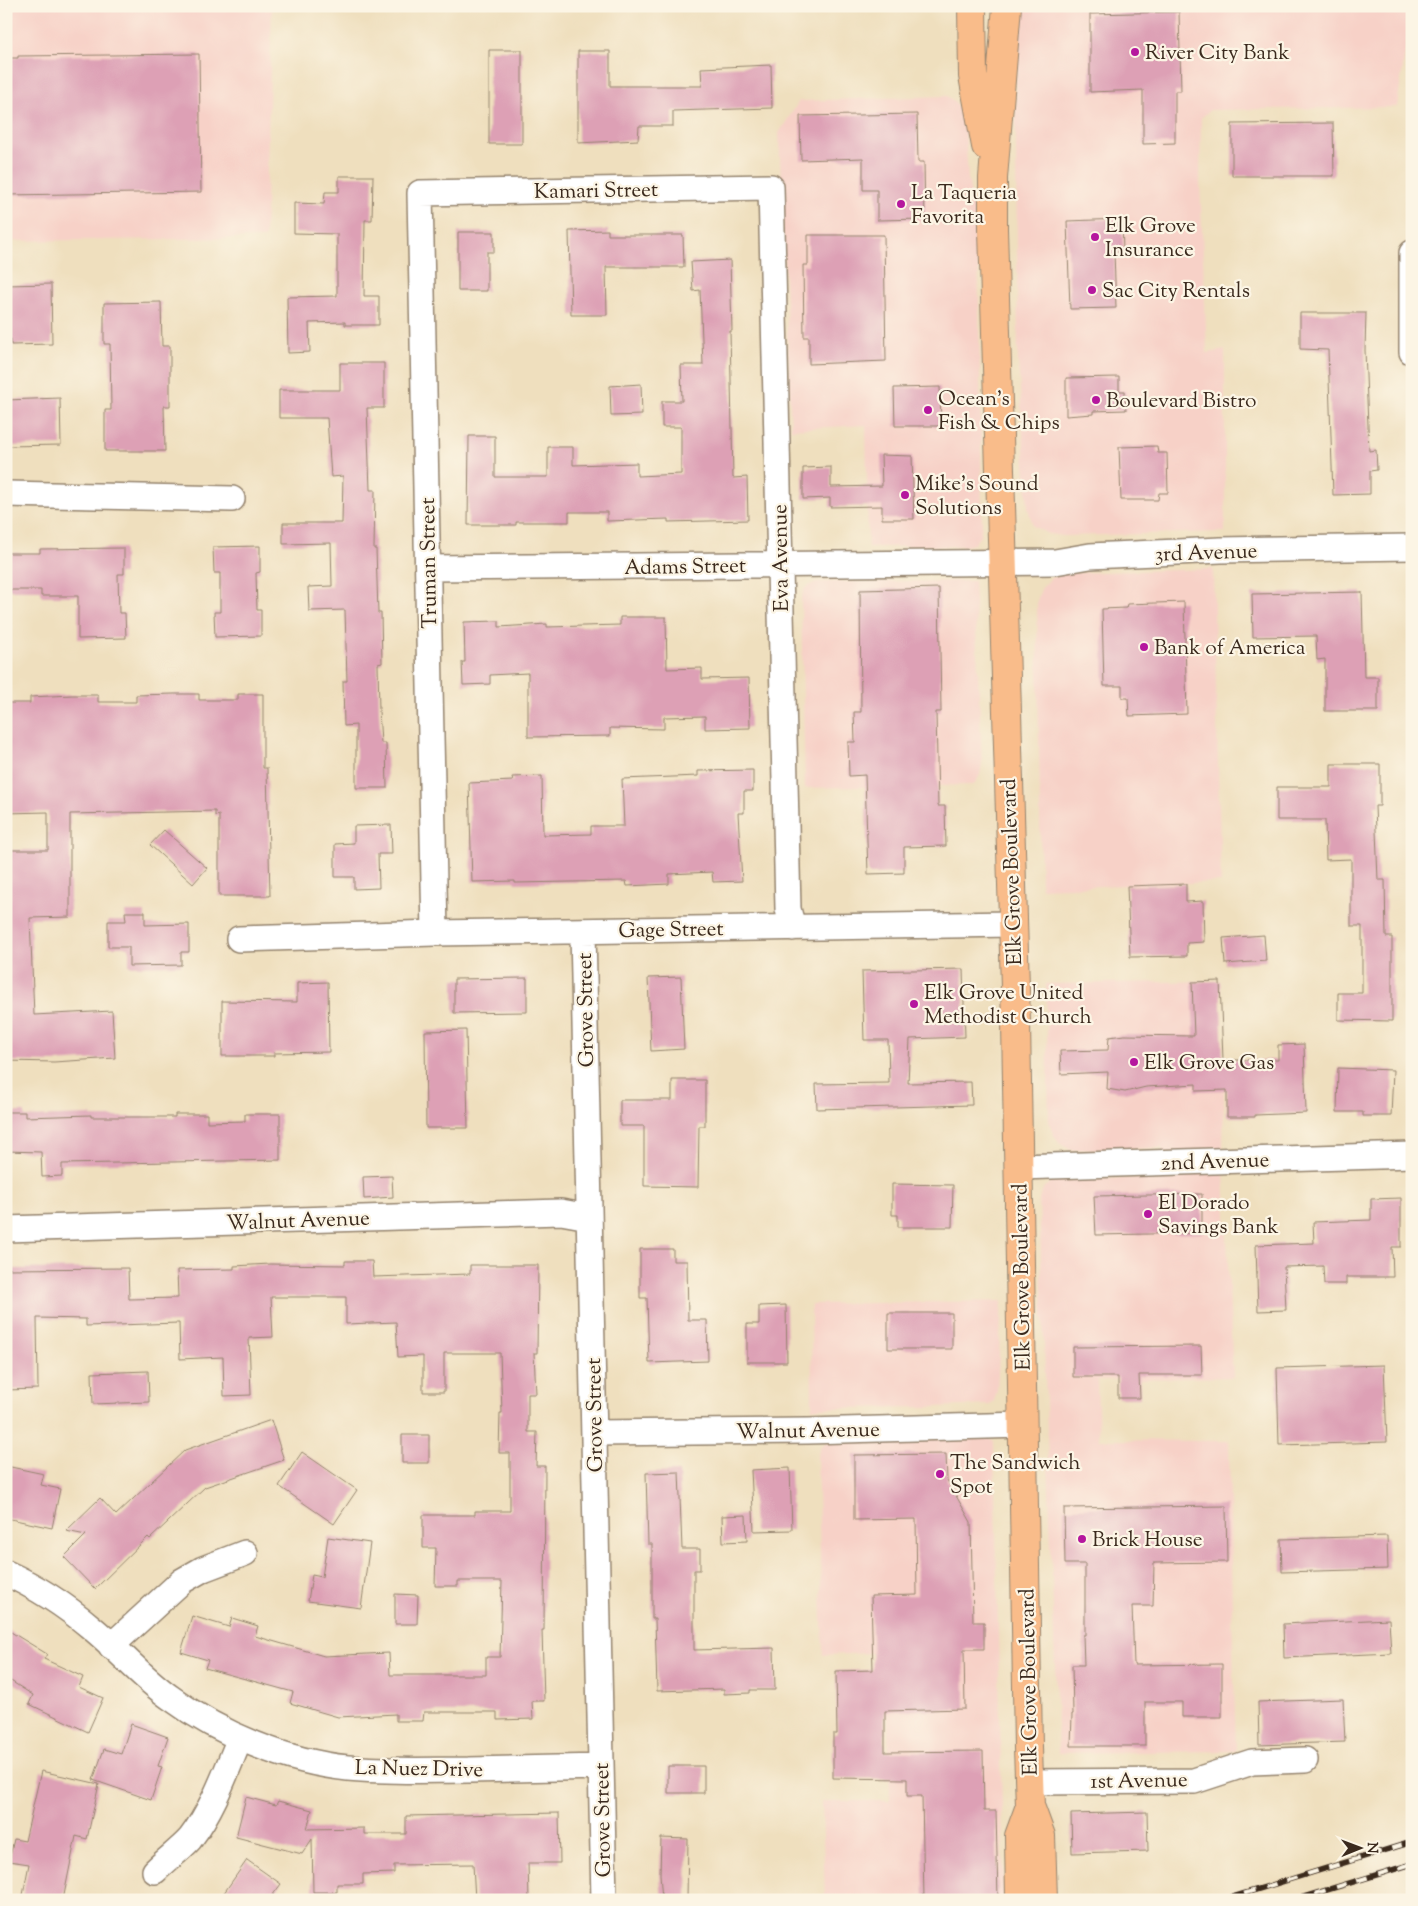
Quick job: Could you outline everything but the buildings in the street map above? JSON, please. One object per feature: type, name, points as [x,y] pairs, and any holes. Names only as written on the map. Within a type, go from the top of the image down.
[{"type":"main road","name":"Elk Grove Boulevard","points":[[972,6],[973,76],[992,178]]},
{"type":"main road","name":"Elk Grove Boulevard","points":[[1007,6],[992,178],[1019,1167],[1030,1794],[1041,1836],[1042,1900]]},
{"type":"main road","name":"Elk Grove Boulevard","points":[[1020,1900],[1019,1836],[1030,1794]]},
{"type":"street","name":"Kamari Street","points":[[420,193],[771,187]]},
{"type":"street","name":"Eva Avenue","points":[[771,187],[788,908],[793,928]]},
{"type":"street","name":"Truman Street","points":[[420,193],[436,933]]},
{"type":"street","points":[[1412,252],[1412,352]]},
{"type":"street","points":[[6,494],[232,499]]},
{"type":"street","name":"3rd Avenue","points":[[1002,563],[1055,562],[1090,556],[1221,550],[1412,547]]},
{"type":"street","name":"Adams Street","points":[[428,568],[1002,563]]},
{"type":"street","name":"Gage Street","points":[[239,939],[436,933],[1013,924]]},
{"type":"street","name":"Grove Street","points":[[583,931],[604,1900]]},
{"type":"street","name":"2nd Avenue","points":[[1019,1167],[1412,1156]]},
{"type":"street","name":"Walnut Avenue","points":[[6,1228],[562,1212],[589,1217]]},
{"type":"street","name":"Walnut Avenue","points":[[594,1433],[808,1431],[1023,1425]]},
{"type":"street","points":[[111,1646],[182,1581],[203,1569],[245,1553]]},
{"type":"street","name":"La Nuez Drive","points":[[6,1573],[44,1593],[69,1610],[171,1699],[240,1738],[294,1757],[347,1768],[405,1771],[601,1767]]},
{"type":"street","points":[[155,1870],[188,1840],[203,1820],[215,1798],[240,1738]]},
{"type":"street","name":"1st Avenue","points":[[1030,1794],[1194,1780],[1252,1762],[1305,1760]]},
{"type":"shaded area","points":[[6,6],[272,6],[265,238],[6,241]]},
{"type":"shaded area","points":[[1022,6],[1412,6],[1397,107],[1210,110],[1201,118],[1200,180],[1207,353],[1225,350],[1225,532],[1064,536],[1048,534],[1033,526],[1028,508],[1018,359],[1015,45],[1017,24],[1022,13]]},
{"type":"shaded area","points":[[947,96],[954,101],[964,114],[968,178],[978,234],[982,524],[980,536],[974,544],[966,546],[868,547],[866,425],[791,429],[779,133],[799,101]]},
{"type":"shaded area","points":[[1213,569],[1221,882],[1041,888],[1037,601],[1041,589],[1051,578],[1068,573]]},
{"type":"shaded area","points":[[974,581],[982,763],[980,775],[974,785],[805,788],[801,599],[805,588],[816,582]]},
{"type":"shaded area","points":[[1220,981],[1224,1090],[1223,1147],[1233,1377],[1097,1380],[1099,1440],[1229,1441],[1236,1751],[1058,1753],[1039,1198],[1044,1187],[1055,1180],[1164,1177],[1162,1148],[1071,1150],[1059,1143],[1053,1134],[1049,1122],[1046,984]]},
{"type":"shaded area","points":[[1002,1301],[997,1391],[994,1401],[990,1405],[812,1408],[811,1304]]},
{"type":"shaded area","points":[[988,1437],[994,1442],[1004,1900],[825,1900],[822,1801],[890,1801],[888,1716],[872,1716],[872,1653],[823,1655],[817,1456],[821,1446],[826,1442]]},
{"type":"railway","points":[[1223,1900],[1412,1842]]},
{"type":"railway","points":[[1294,1900],[1412,1864]]},
{"type":"place","name":"River City Bank","points":[[1135,52]]},
{"type":"place","name":"La Taqueria Favorita","points":[[901,204]]},
{"type":"place","name":"Elk Grove Insurance","points":[[1095,237]]},
{"type":"place","name":"Sac City Rentals","points":[[1092,290]]},
{"type":"place","name":"Boulevard Bistro","points":[[1096,400]]},
{"type":"place","name":"Ocean's Fish & Chips","points":[[928,410]]},
{"type":"place","name":"Mike's Sound Solutions","points":[[905,495]]},
{"type":"place","name":"Bank of America","points":[[1144,647]]},
{"type":"place","name":"Elk Grove United Methodist Church","points":[[914,1004]]},
{"type":"place","name":"Elk Grove Gas","points":[[1134,1062]]},
{"type":"place","name":"El Dorado Savings Bank","points":[[1148,1214]]},
{"type":"place","name":"The Sandwich Spot","points":[[940,1474]]},
{"type":"place","name":"Brick House","points":[[1082,1539]]}]
